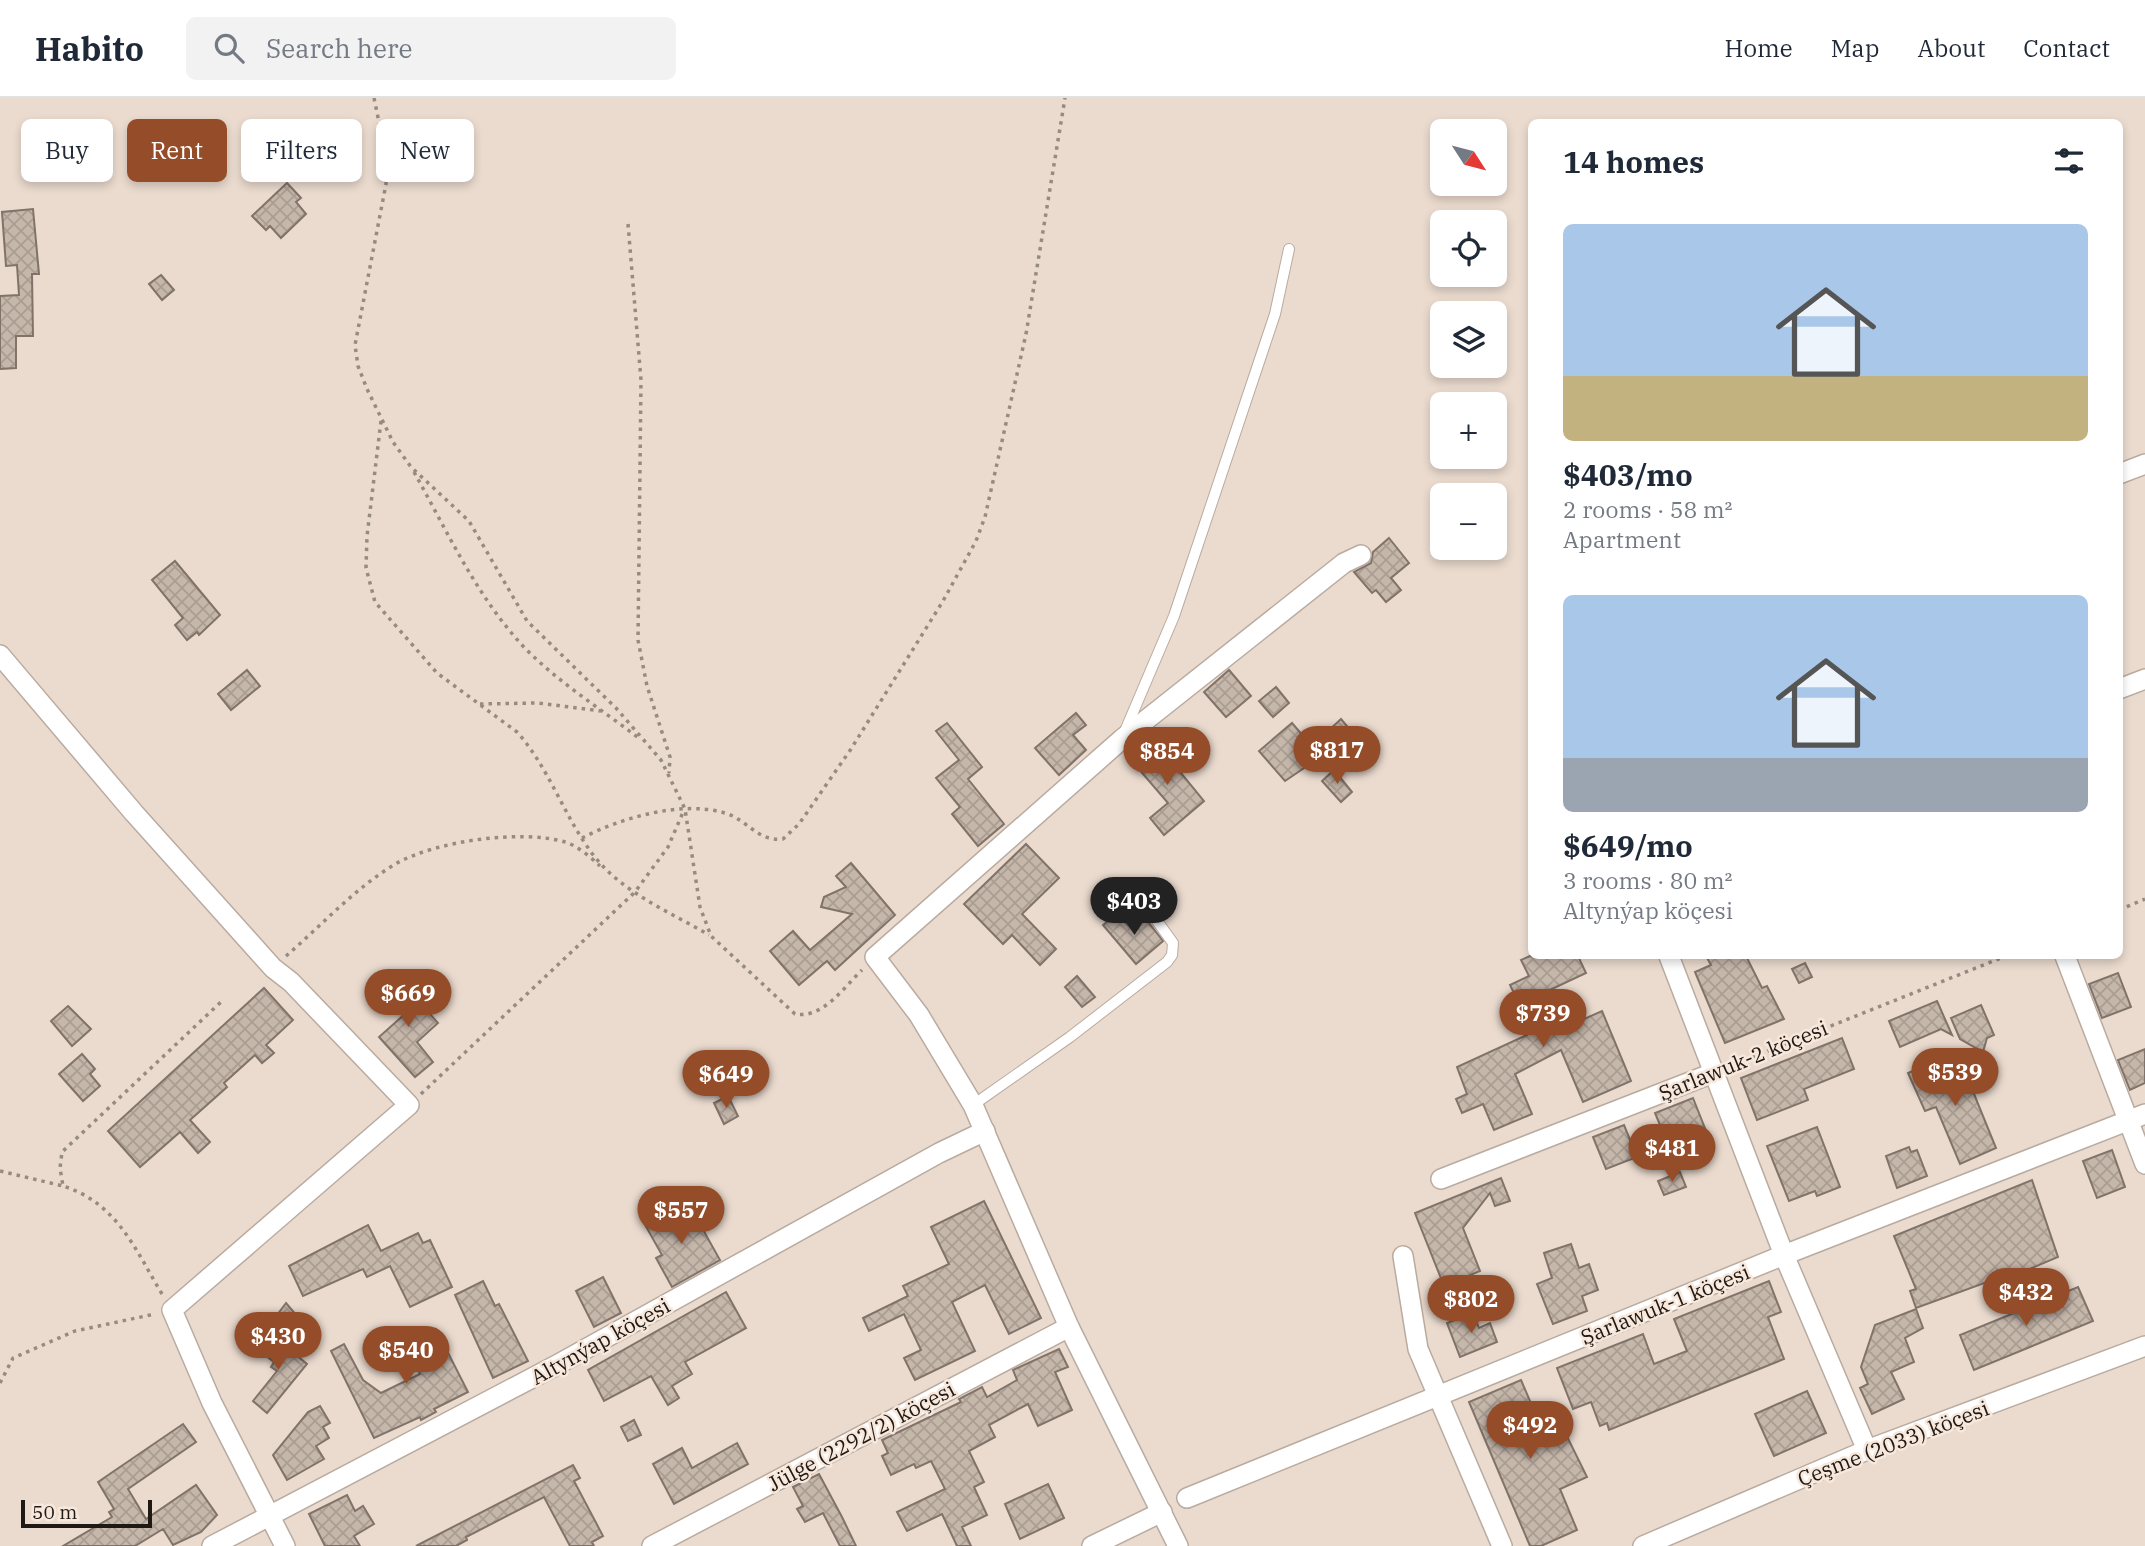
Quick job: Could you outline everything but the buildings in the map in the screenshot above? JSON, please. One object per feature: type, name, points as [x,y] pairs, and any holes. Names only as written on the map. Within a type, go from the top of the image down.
[{"type":"street","points":[[2123,472],[2145,464]]},
{"type":"street","points":[[1178,1546],[1069,1327],[974,1105],[919,1015],[875,957],[1122,739],[1344,563],[1361,555]]},
{"type":"street","points":[[0,655],[134,813],[273,968],[291,982],[409,1105],[172,1310],[212,1404],[285,1546]]},
{"type":"street","points":[[2123,687],[2145,679]]},
{"type":"street","points":[[1670,959],[1784,1255],[1867,1450]]},
{"type":"street","points":[[2066,959],[2137,1117],[2145,1164]]},
{"type":"street","name":"Şarlawuk-2 köçesi","points":[[1441,1179],[1713,1073]]},
{"type":"street","name":"Şarlawuk-1 köçesi","points":[[1188,1498],[1784,1255],[2137,1117]]},
{"type":"street","name":"Altynýap köçesi","points":[[212,1546],[553,1367],[939,1153],[985,1131]]},
{"type":"street","points":[[1403,1256],[1419,1349],[1502,1546]]},
{"type":"street","name":"Jülge (2292/2) köçesi","points":[[652,1546],[1069,1327]]},
{"type":"street","name":"Çeşme (2033) köçesi","points":[[1643,1546],[1867,1450],[2145,1346]]},
{"type":"street","points":[[1092,1546],[1162,1512]]},
{"type":"lane","points":[[1122,739],[1174,616],[1275,314],[1289,248]]},
{"type":"lane","points":[[974,1105],[1070,1037],[1167,962],[1172,955],[1173,943],[1147,907]]},
{"type":"path","points":[[374,98],[387,161],[386,184],[355,345],[358,366],[381,419],[477,584],[508,628],[547,668],[647,744]]},
{"type":"path","points":[[582,838],[603,827],[685,809],[726,813],[762,837],[777,839],[791,835],[851,750],[976,541],[1004,442],[1027,334],[1065,98]]},
{"type":"path","points":[[628,224],[641,380],[639,640],[647,686],[670,757],[669,775]]},
{"type":"path","points":[[381,419],[367,536],[369,589],[375,602],[437,673],[517,732],[528,744],[554,784],[582,838],[610,874]]},
{"type":"path","points":[[411,467],[468,521],[527,621],[616,708],[669,775],[685,809],[701,907],[711,936]]},
{"type":"path","points":[[477,704],[538,703],[603,711]]},
{"type":"path","points":[[409,1105],[635,892],[668,847],[685,809]]},
{"type":"path","points":[[273,968],[375,878],[418,854],[469,841],[524,837],[567,843],[635,892],[711,936],[795,1014],[805,1016],[819,1012],[875,957]]},
{"type":"path","points":[[2123,907],[2145,899]]},
{"type":"path","name":"Şarlawuk-2 köçesi","points":[[1713,1073],[1998,959]]},
{"type":"path","points":[[63,1186],[60,1168],[62,1152],[83,1129],[223,1000]]},
{"type":"path","points":[[0,1171],[85,1193],[118,1222],[172,1310],[62,1337],[13,1358],[0,1383]]}]
